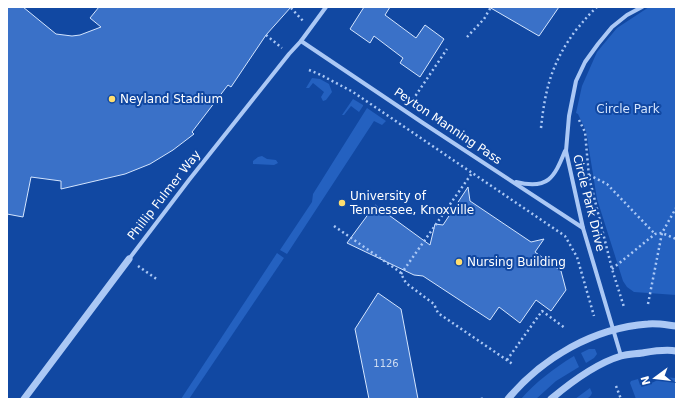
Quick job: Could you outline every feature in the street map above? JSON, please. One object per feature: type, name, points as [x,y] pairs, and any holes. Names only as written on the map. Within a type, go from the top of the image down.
[{"type":"street","name":"Phillip Fulmer Way","points":[[24,399],[194,174],[289,54],[301,41],[326,7]]},
{"type":"street","name":"Circle Park Drive","points":[[621,356],[583,228],[566,151],[569,116],[576,81],[585,62],[612,27],[627,15],[642,7]]},
{"type":"street","name":"Peyton Manning Pass","points":[[301,41],[583,228]]},
{"type":"street","points":[[512,181],[530,185],[540,184],[548,179],[557,170],[566,151]]},
{"type":"street","points":[[508,399],[518,386],[535,372],[573,346],[598,334],[614,329],[650,324],[676,326]]},
{"type":"street","points":[[551,399],[563,388],[586,373],[621,356],[652,351],[676,351]]},
{"type":"path","points":[[467,37],[484,19],[491,7]]},
{"type":"path","points":[[541,128],[544,103],[557,59],[568,41],[597,7]]},
{"type":"path","points":[[291,8],[306,23]]},
{"type":"path","points":[[266,34],[284,50]]},
{"type":"path","points":[[398,123],[447,49]]},
{"type":"path","points":[[309,70],[353,92],[565,236],[577,257],[594,316]]},
{"type":"path","points":[[577,116],[585,132],[589,175],[612,269],[624,307]]},
{"type":"path","points":[[401,274],[472,173]]},
{"type":"path","points":[[589,175],[607,184],[655,234]]},
{"type":"path","points":[[648,304],[662,233],[676,208]]},
{"type":"path","points":[[334,226],[400,272],[406,282],[434,304],[438,313],[514,365]]},
{"type":"path","points":[[612,269],[655,234],[662,233],[676,239]]},
{"type":"path","points":[[138,266],[158,280]]},
{"type":"path","points":[[507,360],[542,311],[565,328]]},
{"type":"path","points":[[616,386],[621,399]]},
{"type":"green space","name":"Circle Park","points":[[649,7],[676,7],[676,295],[634,292],[627,287],[623,281],[597,199],[586,131],[578,114],[576,113],[582,86],[597,52],[617,28]]},
{"type":"green space","points":[[312,78],[320,79],[329,84],[332,92],[326,100],[323,101],[321,97],[324,92],[313,83],[309,88],[306,88]]},
{"type":"green space","points":[[353,99],[363,105],[359,112],[351,106],[344,115],[342,115]]},
{"type":"green space","points":[[367,108],[386,121],[382,125],[374,121],[287,254],[280,250],[312,202],[313,194]]},
{"type":"green space","points":[[262,156],[267,159],[276,160],[278,163],[274,165],[253,164],[253,161]]},
{"type":"green space","points":[[277,253],[284,258],[189,399],[181,399]]},
{"type":"green space","points":[[589,349],[595,349],[597,354],[586,363],[581,353]]},
{"type":"green space","points":[[574,356],[579,367],[556,381],[536,399],[521,399],[559,365]]},
{"type":"green space","points":[[660,377],[676,378],[676,399],[636,399],[630,383],[631,381],[638,379],[640,385],[648,384],[654,382]]},
{"type":"green space","points":[[590,388],[592,393],[591,396],[585,399],[575,399]]},
{"type":"building","name":"Neyland Stadium","points":[[7,7],[23,7],[56,34],[72,36],[80,35],[101,27],[90,18],[99,7],[291,7],[266,35],[231,87],[228,85],[192,132],[194,134],[173,150],[150,164],[125,174],[61,189],[61,181],[31,177],[23,217],[7,214]]},
{"type":"building","points":[[364,7],[390,7],[385,15],[416,38],[425,25],[444,39],[420,77],[400,63],[403,58],[374,36],[370,43],[350,29]]},
{"type":"building","points":[[489,7],[559,7],[539,36]]},
{"type":"building","name":"Nursing Building","points":[[468,187],[470,201],[531,242],[544,239],[535,252],[561,271],[566,290],[551,311],[536,300],[520,323],[499,307],[490,320],[423,276],[414,275],[347,243],[375,205],[430,245],[435,224],[443,225]]},
{"type":"building","points":[[378,293],[401,309],[418,399],[369,399],[355,329]]},
{"type":"place","name":"Neyland Stadium","points":[[112,99]]},
{"type":"place","name":"University of Tennessee, Knoxville","points":[[342,203]]},
{"type":"place","name":"Nursing Building","points":[[459,262]]}]
